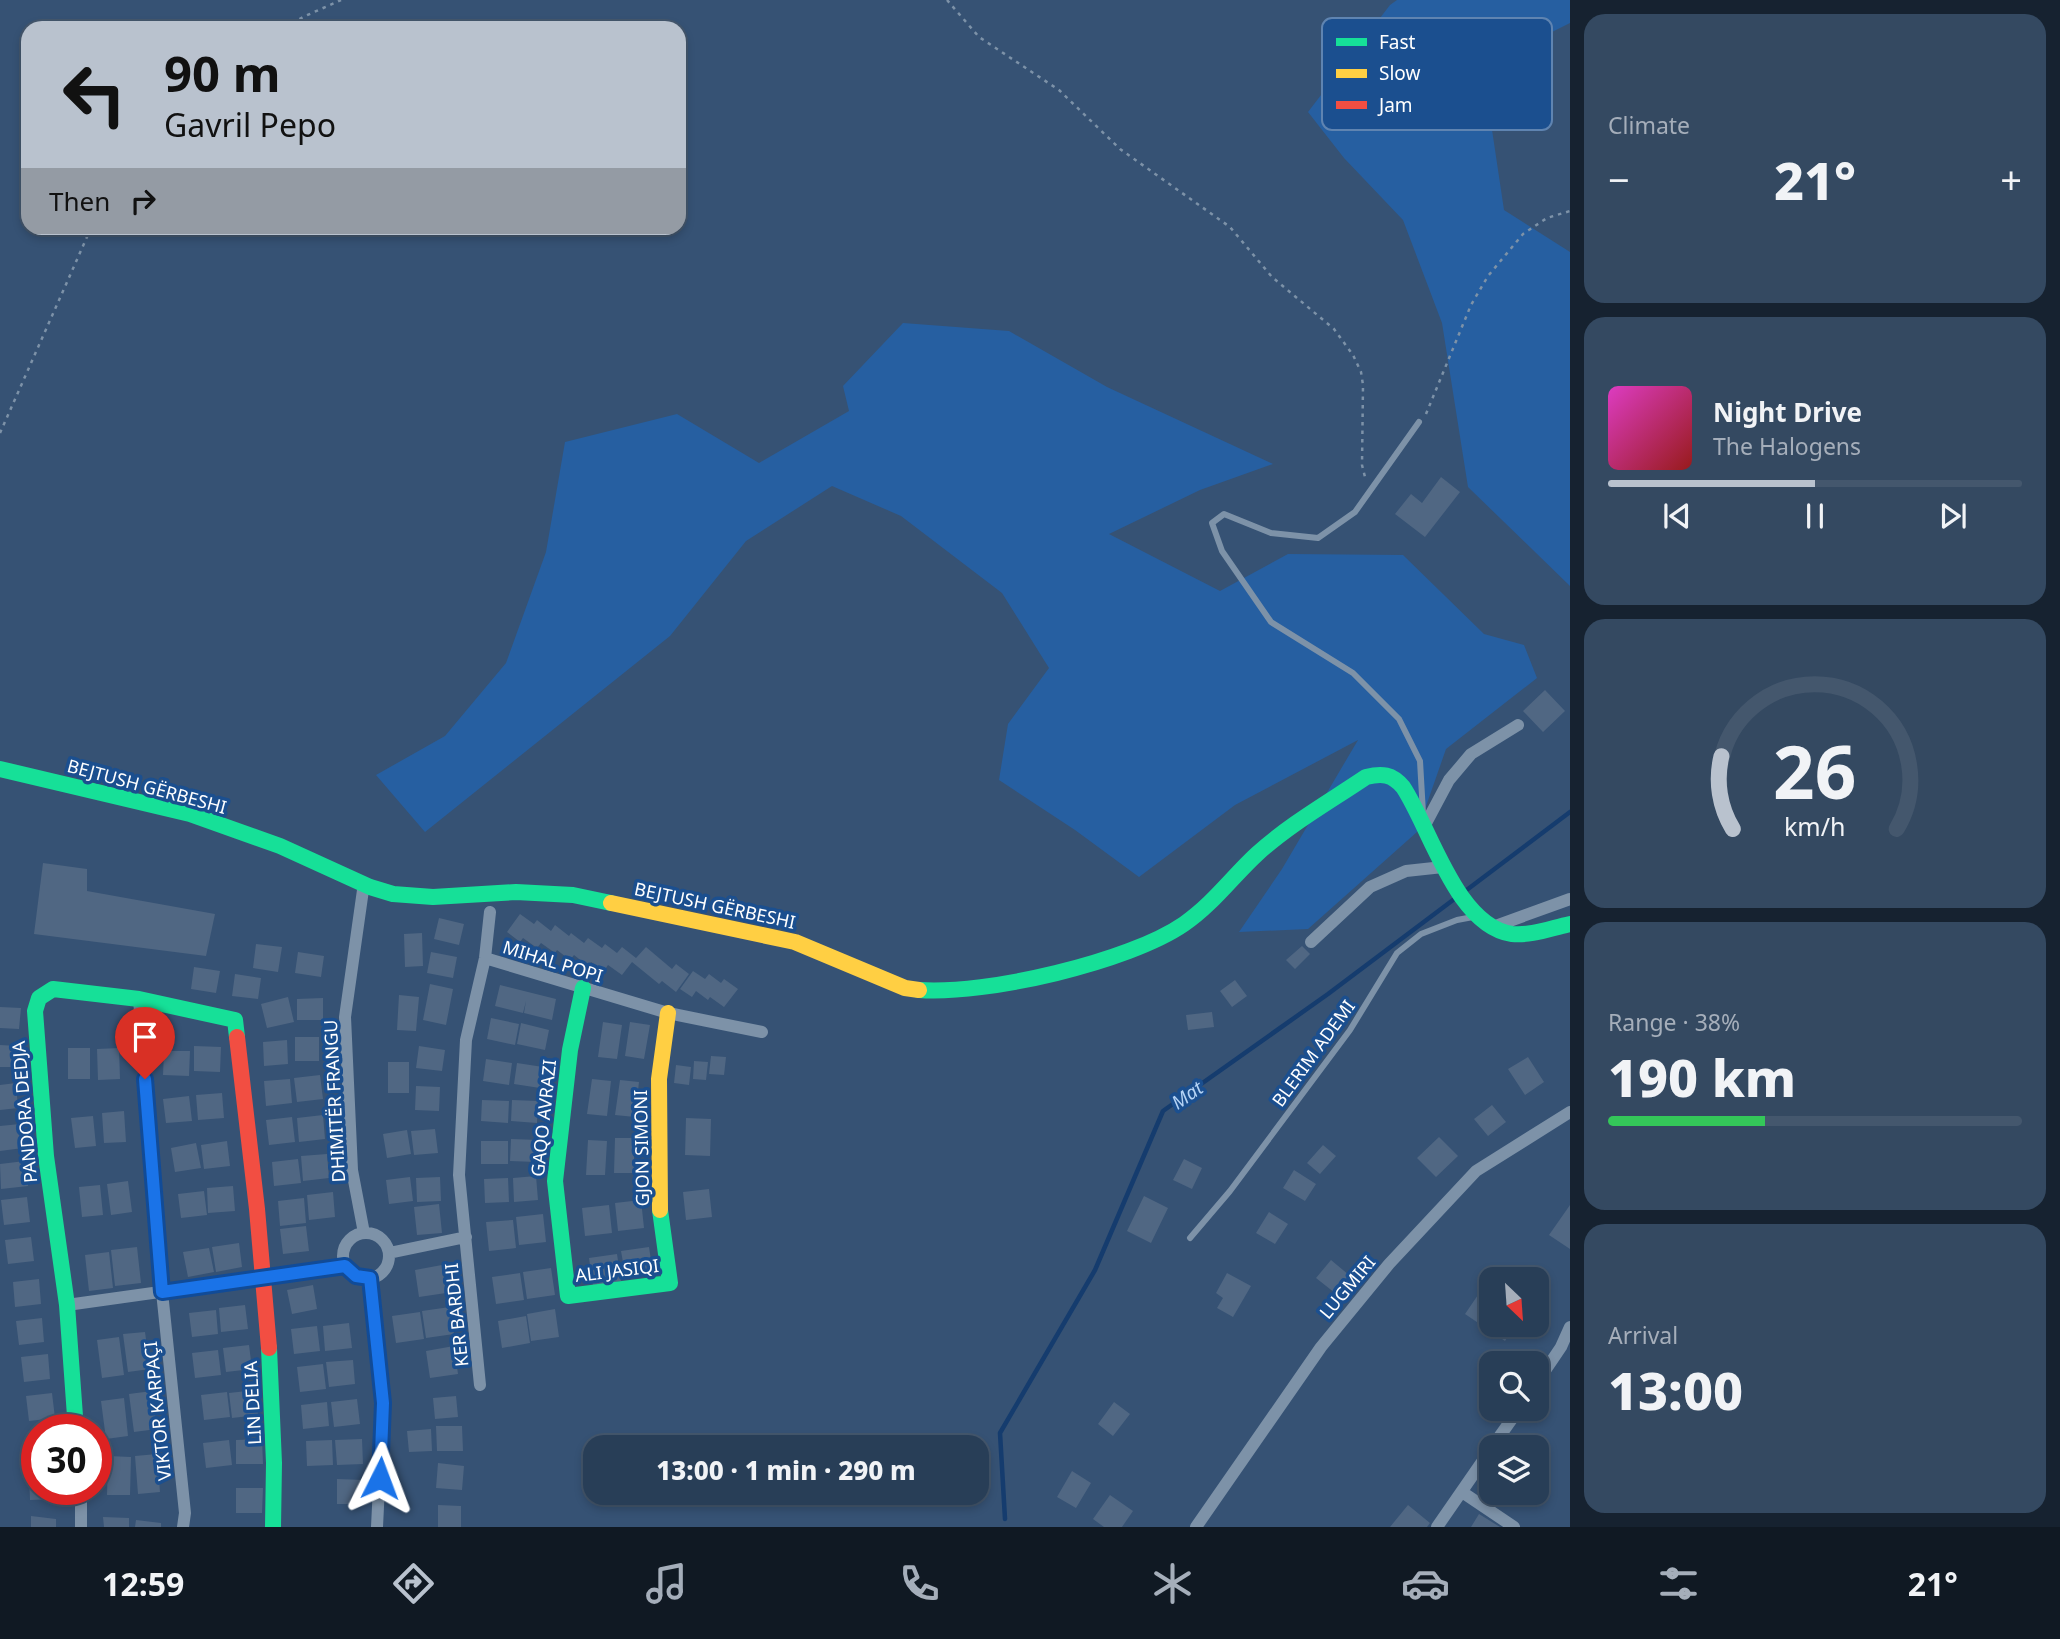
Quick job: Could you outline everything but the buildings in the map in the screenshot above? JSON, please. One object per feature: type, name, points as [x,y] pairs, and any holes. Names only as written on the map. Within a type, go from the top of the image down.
[{"type":"street","points":[[1424,827],[1449,780],[1471,754],[1518,725]]},
{"type":"street","name":"BEJTUSH GËRBESHI","points":[[0,769],[190,814],[280,846],[393,894],[414,896],[516,892],[573,895],[777,937],[905,988],[921,991],[942,991],[1012,980],[1084,965],[1164,935],[1205,908],[1259,852],[1287,830],[1366,777],[1380,772],[1400,782],[1443,867],[1475,913],[1493,927],[1513,934],[1570,924]]},
{"type":"street","points":[[1311,942],[1370,887],[1406,871],[1443,867]]},
{"type":"street","name":"DHIMITËR FRANGU","points":[[363,883],[345,1017],[352,1170],[364,1233]]},
{"type":"street","points":[[1493,927],[1570,899]]},
{"type":"street","points":[[485,958],[490,912]]},
{"type":"street","name":"MIHAL POPI","points":[[466,1237],[459,1175],[466,1040],[485,958],[668,1013],[762,1032]]},
{"type":"street","name":"GAQO AVRAZI","points":[[568,1296],[555,1181],[570,1050],[583,988]]},
{"type":"street","name":"PANDORA DEDJA","points":[[75,1414],[67,1305],[46,1156],[35,1012],[39,998],[53,989],[139,999],[235,1020],[264,1278]]},
{"type":"street","name":"VIKTOR KARPAÇI","points":[[139,999],[162,1292],[185,1513],[183,1527]]},
{"type":"street","name":"GJON SIMONI","points":[[668,1013],[659,1079],[660,1207],[670,1283]]},
{"type":"street","name":"LUGMIRI","points":[[1196,1527],[1321,1347],[1389,1264],[1476,1171],[1570,1112]]},
{"type":"street","points":[[364,1233],[371,1233],[383,1240],[389,1253],[387,1266],[377,1276],[370,1278],[356,1276],[345,1266],[343,1259],[346,1244],[364,1233]]},
{"type":"street","name":"KER BARDHI","points":[[389,1253],[466,1237],[480,1385]]},
{"type":"street","points":[[67,1305],[345,1266]]},
{"type":"street","name":"LIN DELIA","points":[[264,1278],[275,1458],[273,1527]]},
{"type":"street","points":[[370,1278],[383,1403],[377,1527]]},
{"type":"street","name":"ALI JASIQI","points":[[568,1296],[670,1283]]},
{"type":"street","points":[[1549,1365],[1570,1327]]},
{"type":"street","points":[[1437,1527],[1479,1467]]},
{"type":"street","points":[[1462,1492],[1514,1527]]},
{"type":"street","points":[[80,1505],[81,1527]]},
{"type":"lane","points":[[1419,422],[1355,512],[1318,538],[1271,533],[1224,514],[1212,523],[1222,551],[1270,622],[1353,673],[1399,719],[1420,761],[1424,827]]},
{"type":"lane","name":"BLERIM ADEMI","points":[[1190,1238],[1230,1191],[1350,1030],[1397,953],[1421,933],[1475,913]]},
{"type":"path","points":[[296,21],[341,0]]},
{"type":"path","points":[[947,0],[979,37],[1059,90],[1120,149],[1230,227],[1272,277],[1334,329],[1353,355],[1361,372],[1362,465],[1371,491]]},
{"type":"path","points":[[1419,422],[1428,411],[1471,305],[1488,276],[1523,234],[1547,218],[1570,211]]},
{"type":"path","points":[[0,433],[88,235]]},
{"type":"shaded area","points":[[1397,0],[1570,0],[1570,23],[1552,32],[1552,18],[1380,18]]},
{"type":"shaded area","points":[[1322,94],[1322,130],[1308,112]]},
{"type":"shaded area","points":[[1322,130],[1492,130],[1504,210],[1570,252],[1570,586],[1468,487],[1442,323],[1403,220],[1344,158]]},
{"type":"shaded area","points":[[903,323],[1009,331],[1107,387],[1273,464],[1200,490],[1109,534],[1220,591],[1288,554],[1403,555],[1484,634],[1524,645],[1537,678],[1446,749],[1417,832],[1308,929],[1239,932],[1282,869],[1358,740],[1235,805],[1139,877],[1075,830],[999,780],[1008,724],[1049,668],[1002,593],[901,516],[832,486],[746,541],[670,636],[425,832],[376,775],[445,736],[506,663],[546,552],[565,442],[677,414],[759,463],[849,411],[843,386]]},
{"type":"waterway","name":"Mat","points":[[1464,892],[1570,812]]},
{"type":"waterway","name":"Mat","points":[[1005,1519],[1000,1433],[1095,1270],[1163,1111],[1328,994],[1457,897]]},
{"type":"traffic: fast","points":[[0,769],[190,814],[280,846],[370,887],[393,894],[433,897],[516,892],[573,895],[611,903]]},
{"type":"traffic: fast","points":[[919,990],[981,987],[1056,973],[1094,963],[1160,938],[1184,924],[1214,899],[1257,854],[1283,833],[1366,777],[1377,775],[1391,777],[1403,787],[1460,895],[1475,913],[1492,927],[1519,934],[1570,924]]},
{"type":"traffic: fast","points":[[583,988],[570,1050],[555,1181],[568,1296],[670,1283],[660,1210]]},
{"type":"traffic: fast","points":[[75,1414],[67,1305],[46,1156],[35,1011],[39,998],[53,989],[139,999],[235,1020],[237,1037]]},
{"type":"traffic: fast","points":[[269,1348],[274,1463],[273,1527]]},
{"type":"traffic: slow","points":[[611,903],[795,942],[905,988],[919,990]]},
{"type":"traffic: slow","points":[[660,1210],[659,1079],[668,1013]]},
{"type":"traffic: jam","points":[[237,1037],[257,1209],[269,1348]]},
{"type":"route","points":[[145,1079],[162,1292],[345,1266],[356,1276],[370,1278],[383,1403],[380,1478]]}]
